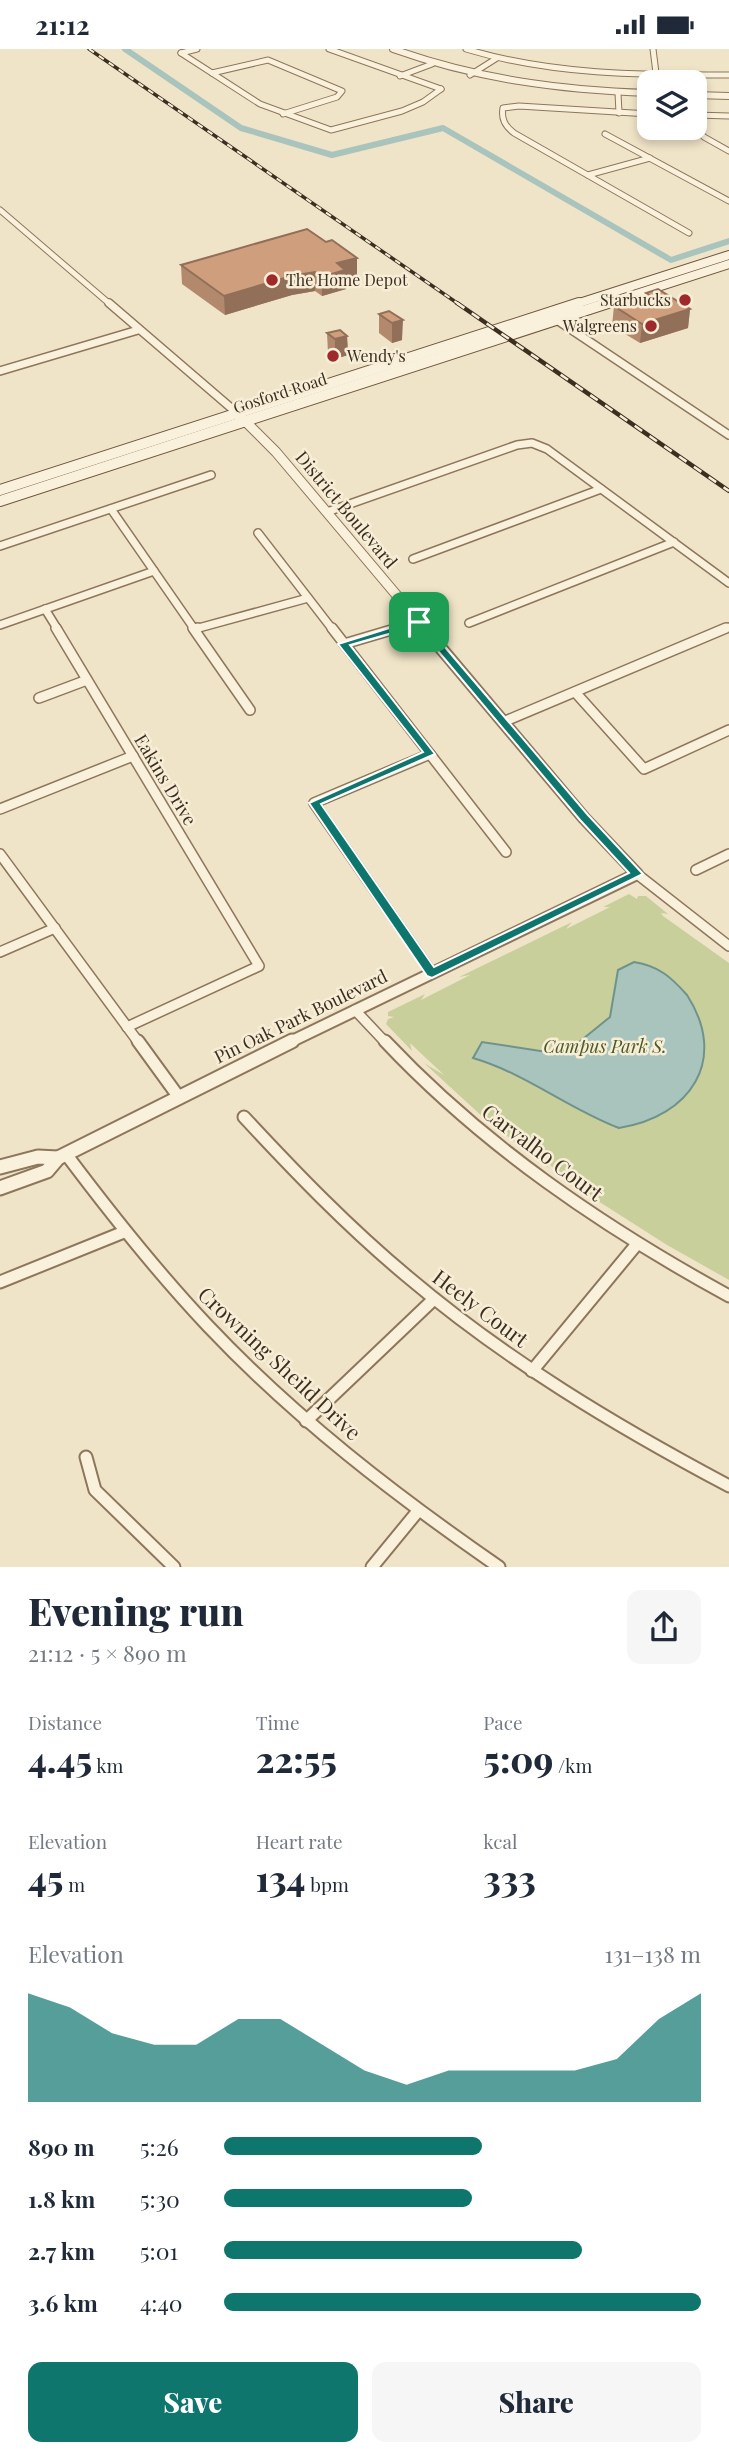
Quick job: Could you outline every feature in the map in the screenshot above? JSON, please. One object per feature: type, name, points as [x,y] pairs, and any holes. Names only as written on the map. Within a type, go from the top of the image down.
[{"type":"main road","name":"Gosford Road","points":[[0,501],[511,335],[601,296],[729,255]]},
{"type":"main road","name":"Gosford Road","points":[[0,490],[451,344],[729,264]]},
{"type":"main road","points":[[400,371],[401,366],[443,352],[451,344]]},
{"type":"main road","points":[[328,395],[341,385],[382,371],[387,364]]},
{"type":"main road","points":[[0,495],[38,482],[44,475]]},
{"type":"street","points":[[197,49],[181,53],[260,104],[331,130],[402,111],[441,89],[329,49]]},
{"type":"street","points":[[393,49],[470,75],[537,87],[637,93]]},
{"type":"street","points":[[466,49],[498,58],[561,69],[637,72]]},
{"type":"street","points":[[653,49],[656,70]]},
{"type":"street","points":[[470,75],[498,58]]},
{"type":"street","points":[[212,73],[268,60],[340,89],[342,93],[283,114]]},
{"type":"street","points":[[400,76],[432,64]]},
{"type":"street","points":[[707,74],[729,75]]},
{"type":"street","points":[[618,93],[619,113]]},
{"type":"street","points":[[707,95],[729,96]]},
{"type":"street","points":[[637,114],[508,106],[503,108],[501,117],[511,131],[689,233]]},
{"type":"street","points":[[707,115],[729,116]]},
{"type":"street","points":[[606,134],[729,201]]},
{"type":"street","points":[[707,139],[729,151]]},
{"type":"street","points":[[588,176],[650,158]]},
{"type":"street","name":"District Boulevard","points":[[0,210],[246,420],[597,832],[637,874],[729,946]]},
{"type":"street","points":[[553,316],[729,435]]},
{"type":"street","points":[[0,370],[138,330]]},
{"type":"street","points":[[327,512],[517,445],[532,443],[547,449],[729,583]]},
{"type":"street","points":[[0,546],[211,475]]},
{"type":"street","points":[[413,559],[601,489]]},
{"type":"street","points":[[111,509],[250,710]]},
{"type":"street","points":[[258,533],[506,852]]},
{"type":"street","points":[[469,623],[674,542]]},
{"type":"street","points":[[0,625],[154,571]]},
{"type":"street","points":[[195,629],[308,598]]},
{"type":"street","name":"Eakins Drive","points":[[45,609],[259,966],[127,1027]]},
{"type":"street","points":[[344,644],[419,622]]},
{"type":"street","points":[[503,722],[729,627]]},
{"type":"street","points":[[39,698],[87,680]]},
{"type":"street","points":[[575,692],[644,769],[729,730]]},
{"type":"street","points":[[430,754],[314,803],[432,973]]},
{"type":"street","points":[[0,809],[133,756]]},
{"type":"street","points":[[0,853],[178,1096]]},
{"type":"street","points":[[696,870],[729,854]]},
{"type":"street","name":"Pin Oak Park Boulevard","points":[[0,1188],[47,1171],[62,1156],[178,1096],[637,874]]},
{"type":"street","points":[[0,952],[55,928]]},
{"type":"street","name":"Carvalho Court","points":[[355,1010],[422,1081],[545,1182],[637,1244],[729,1296]]},
{"type":"street","name":"Heely Court","points":[[244,1117],[325,1204],[434,1299],[532,1371],[657,1448],[729,1486]]},
{"type":"street","name":"Pin Oak Park Boulevard","points":[[0,1167],[38,1157],[62,1156]]},
{"type":"street","name":"Crowning Sheild Drive","points":[[62,1156],[124,1232],[212,1332],[306,1420],[418,1511],[499,1567]]},
{"type":"street","points":[[0,1282],[124,1232]]},
{"type":"street","points":[[532,1371],[637,1244]]},
{"type":"street","points":[[306,1420],[434,1299]]},
{"type":"street","points":[[86,1457],[95,1490],[174,1567]]},
{"type":"street","points":[[372,1567],[418,1511]]},
{"type":"green space","name":"Campus Park S.","points":[[629,894],[637,899],[638,896],[646,896],[668,914],[661,913],[663,916],[729,963],[729,1280],[667,1245],[576,1187],[592,1192],[551,1166],[539,1154],[549,1168],[538,1160],[485,1119],[424,1063],[444,1075],[410,1043],[412,1051],[386,1024],[388,1019],[394,1017],[388,1016],[388,1012],[425,994],[421,1000],[470,975],[459,977],[572,922],[566,929],[610,907],[603,907]]},
{"type":"water","points":[[634,962],[664,973],[687,995],[699,1019],[704,1042],[703,1063],[695,1082],[683,1098],[665,1112],[644,1122],[619,1128],[511,1073],[473,1058],[482,1042],[547,1052],[568,1051],[610,1017],[618,970]]},
{"type":"building","points":[[307,229],[326,242],[332,240],[357,258],[337,263],[345,270],[322,277],[315,272],[291,276],[224,296],[181,265]]},
{"type":"building","points":[[658,289],[690,309],[642,324],[614,306],[649,295],[646,293]]},
{"type":"building","points":[[389,311],[403,320],[392,323],[379,314]]},
{"type":"building","points":[[340,330],[347,336],[335,339],[327,333]]},
{"type":"waterway","points":[[125,49],[241,128],[332,155],[443,128],[671,260],[729,241]]},
{"type":"railway","points":[[89,49],[460,305]]},
{"type":"railway","points":[[457,303],[729,491]]},
{"type":"place","name":"The Home Depot","points":[[272,280]]},
{"type":"place","name":"Starbucks","points":[[685,300]]},
{"type":"place","name":"Walgreens","points":[[651,326]]},
{"type":"place","name":"Wendy's","points":[[333,356]]},
{"type":"route","points":[[419,622],[584,818],[637,874],[432,973],[314,803],[430,754],[344,644],[419,622]]}]
